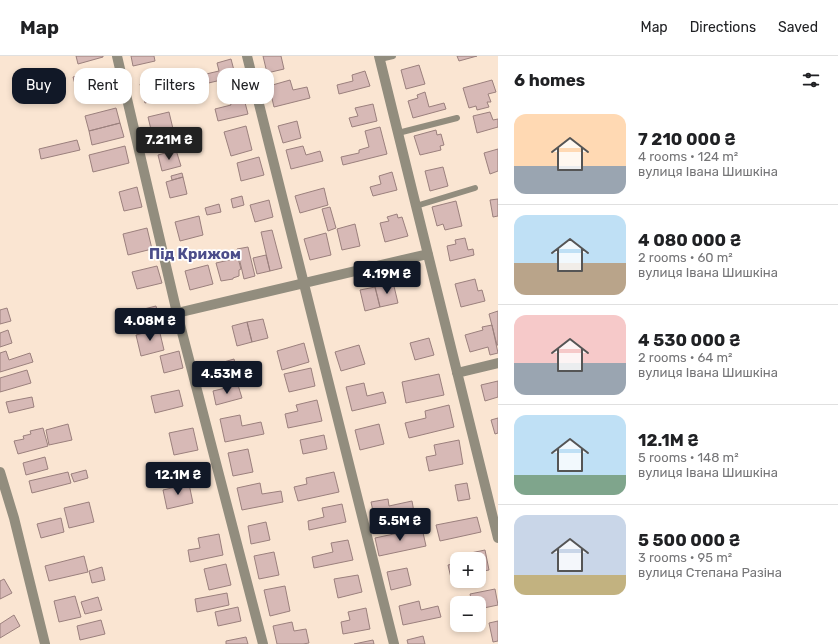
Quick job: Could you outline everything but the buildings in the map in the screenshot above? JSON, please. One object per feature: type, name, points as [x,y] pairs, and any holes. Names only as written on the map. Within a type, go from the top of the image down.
[{"type":"street","points":[[117,56],[178,313],[263,644]]},
{"type":"street","points":[[247,56],[394,644]]},
{"type":"street","points":[[380,58],[498,538]]},
{"type":"street","points":[[178,313],[428,254]]},
{"type":"street","points":[[457,373],[498,363]]},
{"type":"street","points":[[0,472],[16,525],[45,644]]},
{"type":"lane","points":[[380,58],[393,56]]},
{"type":"lane","points":[[398,133],[457,118]]},
{"type":"lane","points":[[416,206],[475,188]]},
{"type":"district","name":"Під Крижом","points":[[195,254]]}]
